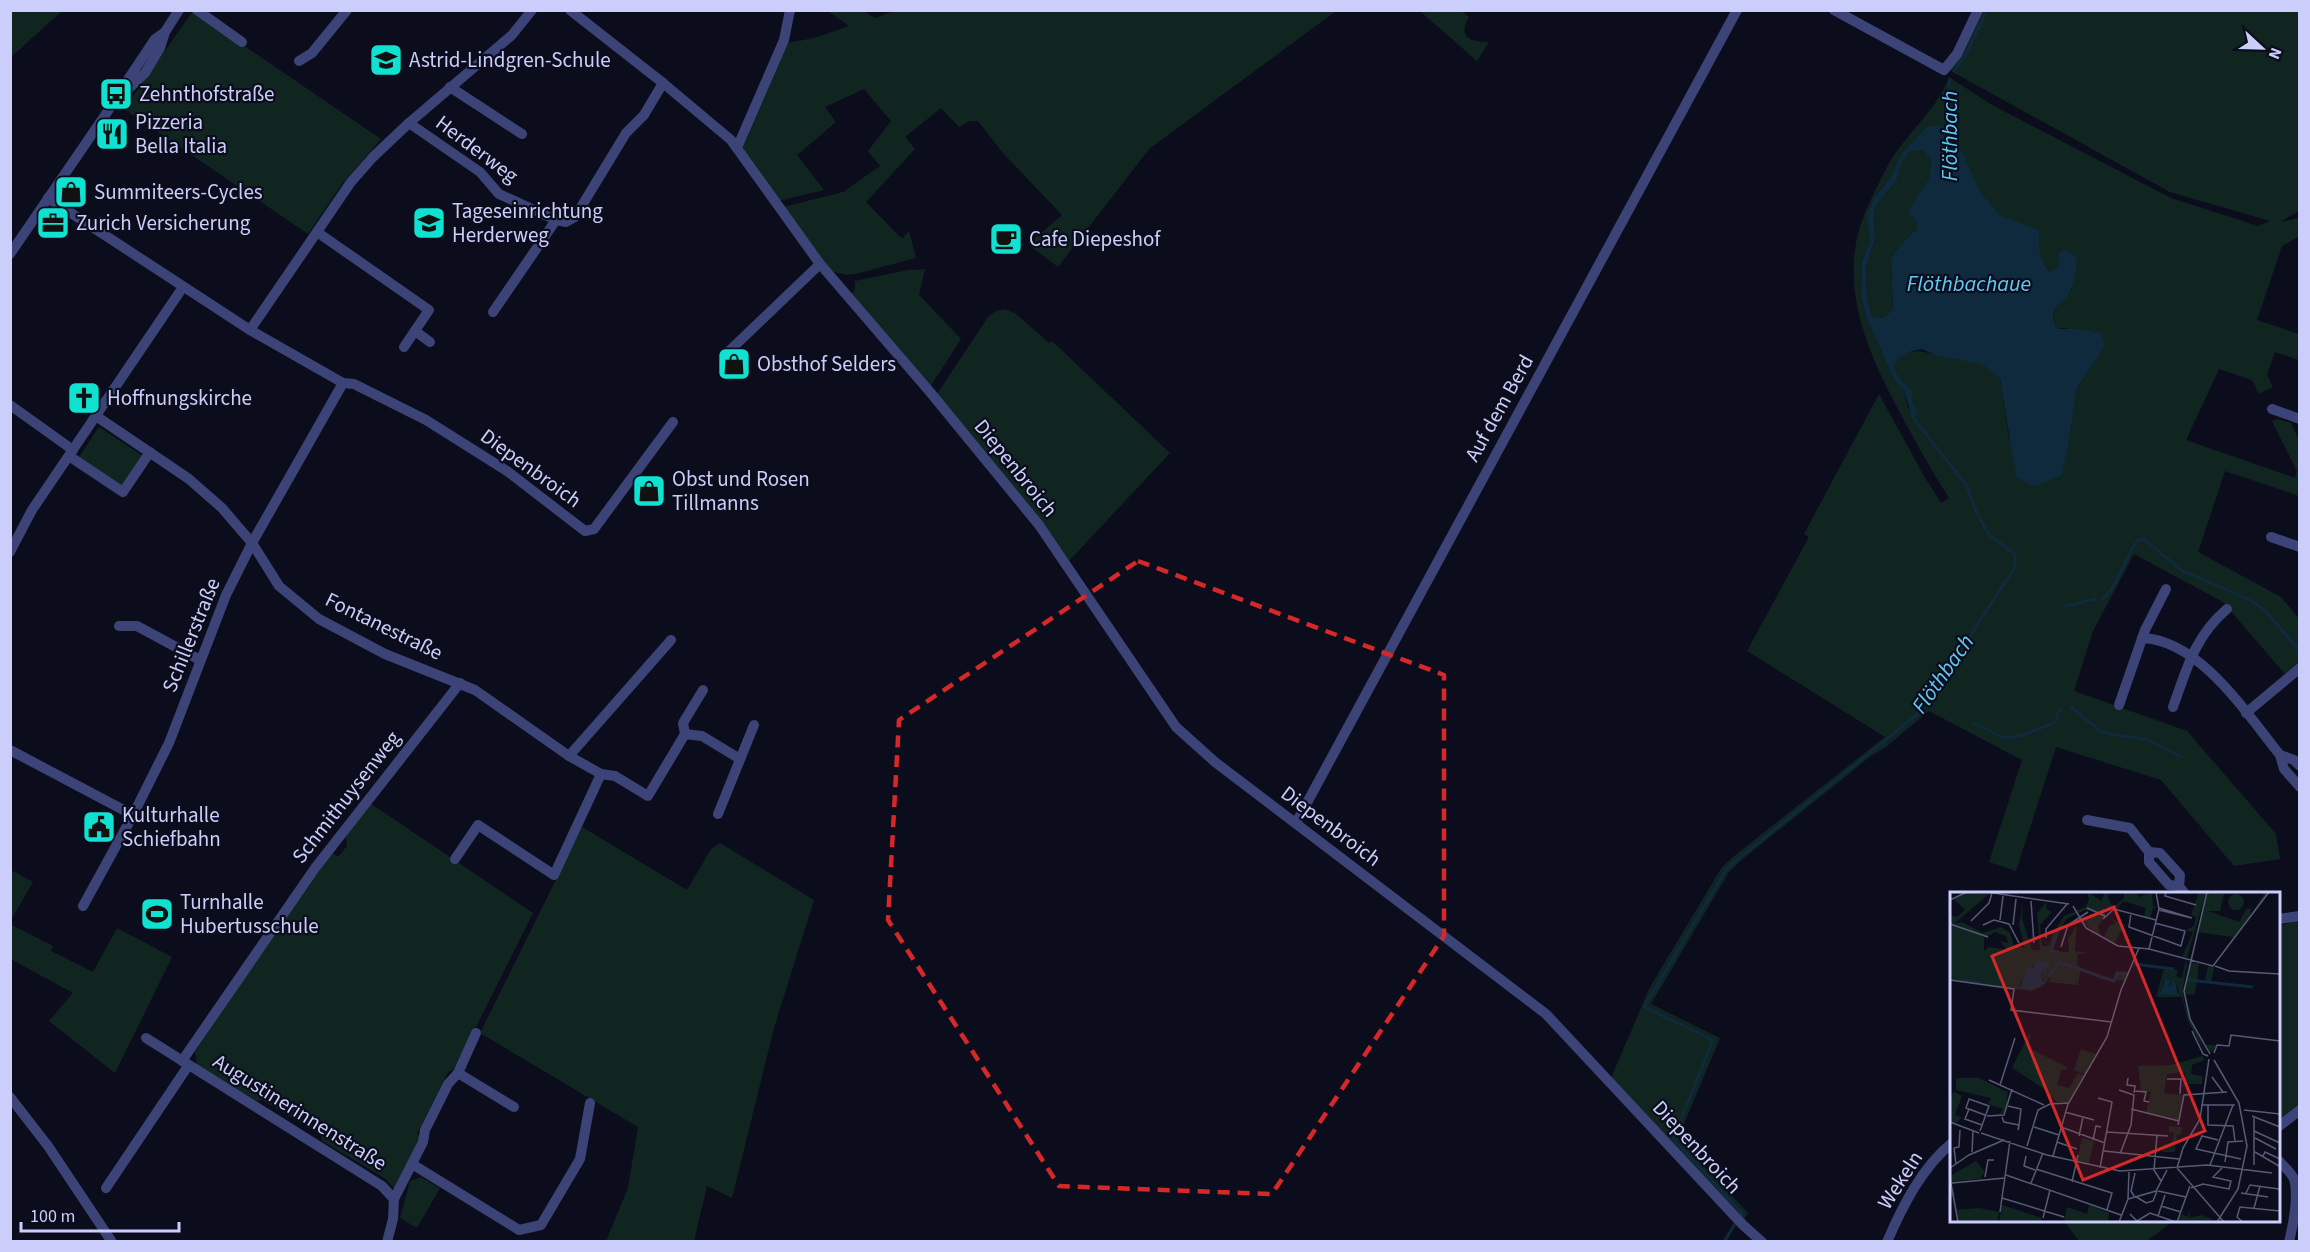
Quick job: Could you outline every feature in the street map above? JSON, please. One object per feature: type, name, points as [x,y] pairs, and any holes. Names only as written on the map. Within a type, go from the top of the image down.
[{"type":"street","points":[[10,254],[112,105],[144,73],[160,48],[165,32],[179,10]]},
{"type":"street","points":[[197,10],[242,42]]},
{"type":"street","points":[[299,61],[312,53],[347,10]]},
{"type":"street","points":[[250,330],[351,182],[380,149],[512,35],[532,10]]},
{"type":"street","points":[[570,10],[724,134],[737,148],[820,264],[725,355]]},
{"type":"street","points":[[737,148],[784,40],[790,10]]},
{"type":"street","name":"Auf dem Berd","points":[[1296,823],[1737,10]]},
{"type":"street","points":[[1834,10],[1944,70],[1957,54],[1978,10]]},
{"type":"street","points":[[493,312],[556,220],[566,222],[575,217],[626,133],[644,115],[663,83]]},
{"type":"street","points":[[450,87],[522,134]]},
{"type":"street","name":"Herderweg","points":[[409,123],[480,172],[499,194],[556,220]]},
{"type":"street","points":[[48,198],[250,330],[343,383]]},
{"type":"street","points":[[317,232],[429,310],[404,347]]},
{"type":"street","name":"Diepenbroich","points":[[820,264],[930,392],[1039,525],[1176,727],[1215,762],[1546,1014],[1743,1225],[1762,1242]]},
{"type":"street","points":[[10,552],[22,527],[183,287]]},
{"type":"street","points":[[415,331],[430,342]]},
{"type":"street","name":"Diepenbroich","points":[[343,383],[354,384],[425,420],[507,471],[585,531],[594,529],[673,422]]},
{"type":"street","name":"Schillerstraße","points":[[83,906],[134,815],[169,743],[226,595],[252,543],[343,383]]},
{"type":"street","points":[[10,405],[123,492],[152,454]]},
{"type":"street","points":[[2272,409],[2300,419]]},
{"type":"street","name":"Fontanestraße","points":[[96,416],[189,480],[222,508],[252,543],[279,586],[319,620],[386,654],[475,690],[569,756],[601,774],[615,776],[648,796],[685,734],[683,723],[703,690]]},
{"type":"street","points":[[10,521],[22,527]]},
{"type":"street","points":[[2271,537],[2300,547]]},
{"type":"street","points":[[2118,705],[2142,638],[2166,589]]},
{"type":"street","points":[[2173,707],[2192,656],[2207,627],[2227,609]]},
{"type":"street","points":[[119,626],[137,627],[200,660]]},
{"type":"street","points":[[2142,638],[2158,638],[2192,656],[2207,668],[2280,755],[2284,769],[2300,787]]},
{"type":"street","points":[[569,756],[671,640]]},
{"type":"street","points":[[2246,713],[2300,668]]},
{"type":"street","name":"Schmithuysenweg","points":[[106,1188],[267,936],[328,850],[460,683]]},
{"type":"street","points":[[718,814],[754,724]]},
{"type":"street","points":[[685,734],[702,736],[740,759]]},
{"type":"street","points":[[10,750],[134,815]]},
{"type":"street","points":[[2280,755],[2295,760],[2300,766]]},
{"type":"street","points":[[455,859],[478,825],[554,875],[601,774]]},
{"type":"street","points":[[2087,820],[2130,828],[2150,852],[2149,862],[2169,885],[2182,890]]},
{"type":"street","points":[[2280,919],[2300,916]]},
{"type":"street","points":[[394,1199],[423,1142],[425,1130],[448,1084],[458,1073],[477,1033]]},
{"type":"street","name":"Augustinerinnenstraße","points":[[146,1038],[382,1186],[394,1199],[393,1219],[387,1242]]},
{"type":"street","points":[[458,1073],[514,1107]]},
{"type":"street","points":[[10,1098],[48,1146],[89,1211],[112,1242]]},
{"type":"street","points":[[412,1164],[519,1230],[541,1225],[580,1159],[590,1103]]},
{"type":"street","points":[[2280,1125],[2300,1110]]},
{"type":"street","name":"Wekeln","points":[[1887,1242],[1899,1213],[1923,1177],[1950,1145]]},
{"type":"street","points":[[2280,1162],[2292,1175],[2294,1183],[2294,1216],[2289,1242]]},
{"type":"highlighted area","points":[[1138,561],[1444,675],[1444,936],[1272,1194],[1059,1186],[888,920],[899,720]]},
{"type":"green space","points":[[11,10],[61,10],[62,11],[11,57]]},
{"type":"green space","points":[[898,10],[1336,11],[1149,149],[1058,267],[1030,246],[1035,238],[1062,215],[1002,152],[978,121],[970,121],[959,127],[941,108],[905,137],[915,149],[866,202],[900,237],[903,238],[909,231],[916,258],[847,275],[827,268],[783,207],[843,192],[880,166],[868,151],[891,121],[864,89],[825,107],[836,122],[797,155],[824,190],[778,201],[743,148],[788,43],[814,38],[849,26],[828,11],[864,11],[875,18]]},
{"type":"green space","points":[[193,11],[381,139],[342,184],[308,234],[124,109]]},
{"type":"green space","points":[[1420,11],[1461,11],[1469,17],[1465,30],[1466,35],[1473,40],[1489,42],[1477,61]]},
{"type":"green space","points":[[1982,11],[2299,11],[2299,211],[2280,222],[2299,218],[2299,236],[2282,246],[2257,320],[2299,334],[2299,360],[2275,352],[2267,375],[2273,387],[2259,394],[2252,380],[2219,369],[2186,440],[2295,478],[2297,471],[2272,421],[2278,419],[2291,423],[2299,440],[2299,496],[2225,471],[2198,552],[2281,597],[2299,619],[2299,664],[2288,673],[2284,673],[2223,602],[2134,554],[2093,631],[2074,691],[2187,731],[2276,834],[2280,859],[2234,866],[2161,780],[2056,747],[2016,871],[1989,862],[2022,760],[1929,711],[1729,872],[1651,1004],[1720,1038],[1678,1138],[1748,1213],[1744,1219],[1611,1078],[1650,987],[1722,867],[1885,737],[1747,651],[1809,537],[1804,534],[1879,394],[1941,503],[1949,498],[1889,391],[1870,349],[1857,306],[1854,261],[1857,238],[1865,212],[1885,171],[1900,147],[1936,102],[1949,77],[1992,105],[2171,198],[2258,226],[2270,221],[2170,192],[1949,70]],"holes":[[[1949,126],[1983,196],[2000,215],[2039,231],[2039,248],[2043,262],[2050,272],[2059,266],[2072,290],[2059,303],[2054,312],[2057,329],[2065,328],[2105,347],[2077,388],[2069,442],[2009,439],[2000,379],[1987,366],[1975,361],[1918,351],[1903,354],[1894,368],[1902,381],[1912,389],[1912,400],[1917,414],[1908,408],[1904,390],[1894,380],[1866,317],[1861,297],[1862,261],[1870,241],[1877,194],[1891,177],[1901,154],[1914,141]]]},
{"type":"green space","points":[[1910,150],[1923,150],[1931,161],[1929,178],[1908,211],[1917,223],[1917,229],[1899,246],[1891,259],[1893,308],[1884,317],[1878,318],[1872,316],[1867,299],[1866,267],[1875,239],[1875,207],[1897,180],[1901,162]]},
{"type":"green space","points":[[925,269],[919,295],[961,339],[930,387],[851,294],[855,290],[855,281],[908,270]]},
{"type":"green space","points":[[1005,309],[1016,314],[1049,343],[1052,341],[1170,453],[1068,562],[937,394],[988,317],[996,311]]},
{"type":"green space","points":[[99,427],[143,456],[122,487],[79,457]]},
{"type":"green space","points":[[370,803],[533,913],[455,1069],[448,1072],[417,1134],[422,1138],[395,1190],[386,1179],[322,1141],[321,1135],[262,1100],[257,1101],[197,1065],[195,1052],[317,868],[331,852],[338,857],[347,846],[346,836]]},
{"type":"green space","points":[[582,827],[687,890],[711,849],[720,843],[814,900],[774,1028],[732,1198],[707,1186],[694,1241],[606,1241],[628,1188],[638,1127],[480,1033]]},
{"type":"green space","points":[[11,870],[33,882],[11,920]]},
{"type":"green space","points":[[2296,921],[2300,925],[2299,1107],[2280,1122],[2280,925]]},
{"type":"green space","points":[[10,924],[53,946],[51,951],[93,972],[117,928],[172,957],[115,1073],[49,1021],[73,993],[11,959]]},
{"type":"green space","points":[[421,1177],[440,1188],[417,1228],[400,1218],[410,1181]]},
{"type":"green space","points":[[2065,1222],[2172,1222],[2147,1241],[2079,1241]]},
{"type":"water","name":"Flöthbachaue","points":[[1928,126],[1950,126],[1981,193],[2001,216],[2039,230],[2041,257],[2050,272],[2059,266],[2058,253],[2066,249],[2077,258],[2072,287],[2066,298],[2055,309],[2054,321],[2057,329],[2080,329],[2101,333],[2105,347],[2077,388],[2062,475],[2035,487],[2016,477],[2000,379],[1982,364],[1937,356],[1922,349],[1909,352],[1898,359],[1894,368],[1902,381],[1912,389],[1912,400],[1918,415],[1912,417],[1904,390],[1894,380],[1866,317],[1861,297],[1862,261],[1870,241],[1867,214],[1877,194],[1891,177],[1901,154]],"holes":[[[1923,150],[1931,161],[1929,178],[1908,211],[1917,223],[1917,229],[1899,246],[1891,259],[1893,308],[1884,317],[1872,316],[1867,299],[1866,267],[1875,239],[1875,207],[1897,180],[1902,162],[1910,151]]]},
{"type":"waterway","name":"Flöthbach","points":[[1954,71],[1967,52],[1987,10]]},
{"type":"waterway","name":"Flöthbach","points":[[1950,80],[1947,104],[1950,129]]},
{"type":"waterway","name":"Flöthbach","points":[[1741,1215],[1742,1213],[1673,1139],[1713,1040],[1644,1007],[1727,868],[1919,713],[1937,675],[1968,639],[2015,567],[2015,554],[1989,535],[1975,509],[1967,486],[1914,419],[1912,413]]},
{"type":"waterway","points":[[2103,599],[2114,585],[2133,547],[2138,540],[2144,539],[2181,570],[2252,601],[2265,611],[2300,651]]},
{"type":"waterway","points":[[2066,606],[2095,599]]},
{"type":"waterway","points":[[2071,707],[2100,731],[2148,740],[2180,756]]},
{"type":"waterway","points":[[1974,723],[2004,738],[2020,736],[2054,723],[2061,709]]},
{"type":"waterway","name":"Flöthbach","points":[[1724,1242],[1735,1224]]},
{"type":"place","name":"Astrid-Lindgren-Schule","points":[[386,60]]},
{"type":"place","name":"Zehnthofstraße","points":[[116,94]]},
{"type":"place","name":"Pizzeria Bella Italia","points":[[112,134]]},
{"type":"place","name":"Summiteers-Cycles","points":[[71,192]]},
{"type":"place","name":"Zurich Versicherung","points":[[53,223]]},
{"type":"place","name":"Tageseinrichtung Herderweg","points":[[429,223]]},
{"type":"place","name":"Cafe Diepeshof","points":[[1006,239]]},
{"type":"place","name":"Obsthof Selders","points":[[734,364]]},
{"type":"place","name":"Hoffnungskirche","points":[[84,398]]},
{"type":"place","name":"Obst und Rosen Tillmanns","points":[[649,491]]},
{"type":"place","name":"Kulturhalle Schiefbahn","points":[[99,827]]},
{"type":"place","name":"Turnhalle Hubertusschule","points":[[157,914]]}]
